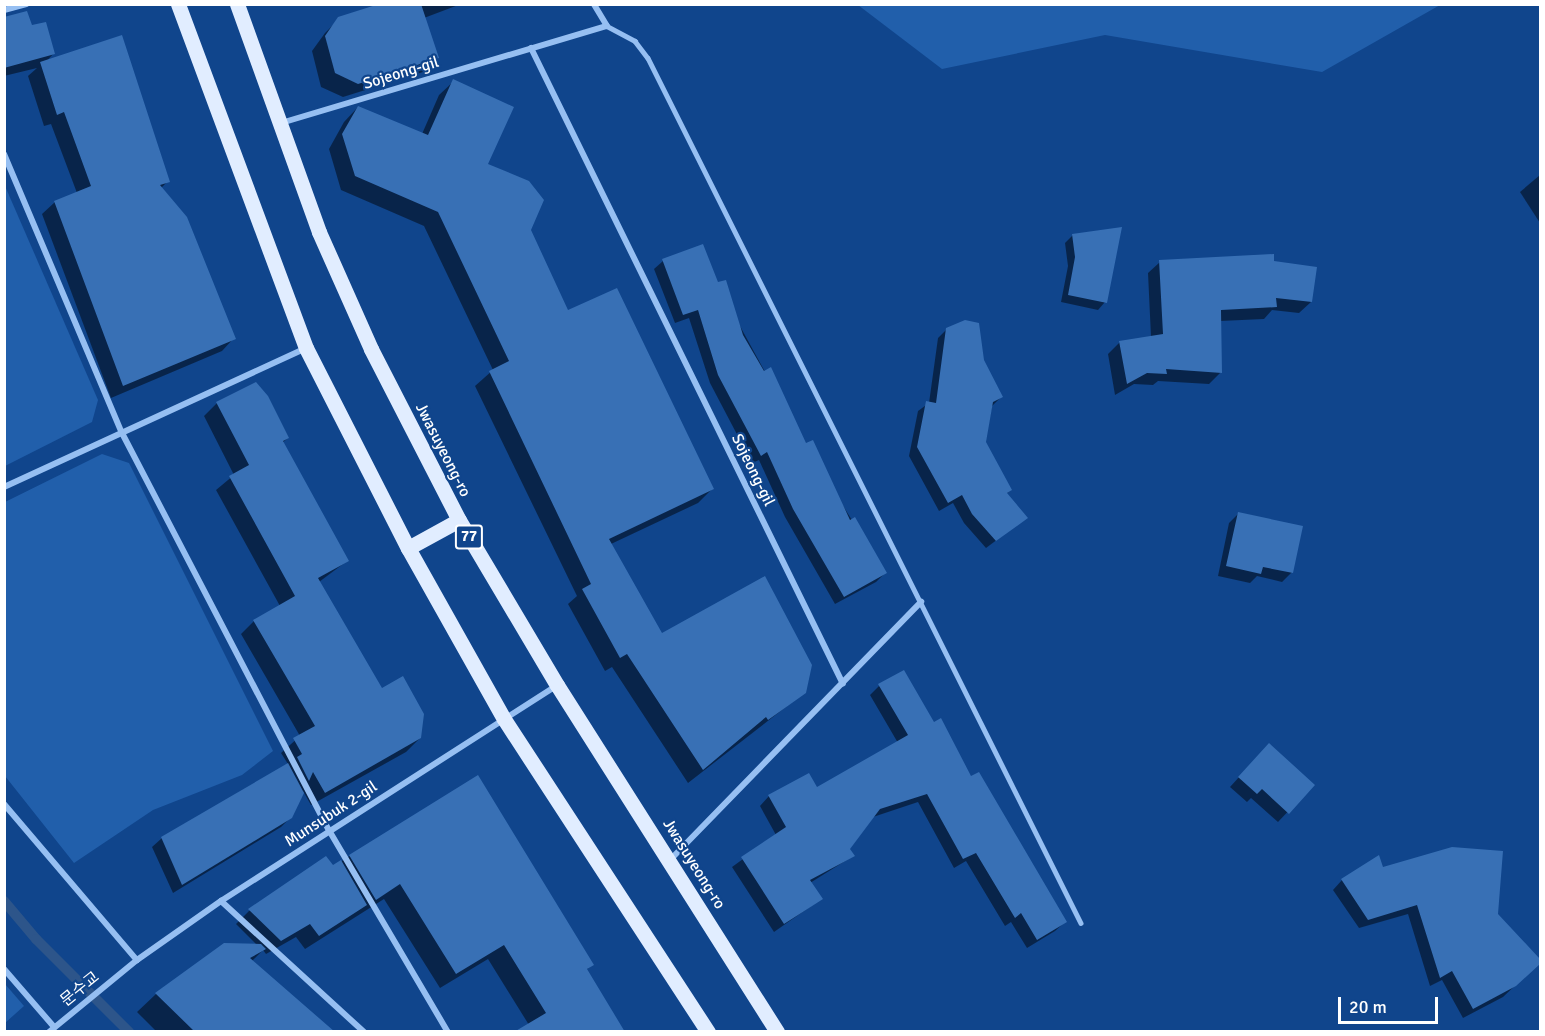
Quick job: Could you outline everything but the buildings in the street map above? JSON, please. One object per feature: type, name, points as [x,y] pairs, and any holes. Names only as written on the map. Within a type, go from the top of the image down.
[{"type":"main road","points":[[178,4],[306,348],[408,548],[504,719],[708,1032]]},
{"type":"main road","name":"Jwasuyeong-ro","points":[[237,4],[319,232],[371,349],[459,520],[557,685],[671,859],[777,1032]]},
{"type":"main road","points":[[408,548],[459,520]]},
{"type":"street","points":[[4,10],[26,4]]},
{"type":"street","points":[[594,4],[607,26]]},
{"type":"street","name":"Sojeong-gil","points":[[279,123],[607,26]]},
{"type":"street","name":"Sojeong-gil","points":[[531,48],[843,684]]},
{"type":"street","points":[[4,154],[122,433],[330,832],[448,1032]]},
{"type":"street","points":[[4,487],[306,348]]},
{"type":"street","points":[[671,859],[921,602]]},
{"type":"street","name":"Munsubuk 2-gil","points":[[123,971],[221,901],[557,685]]},
{"type":"street","points":[[4,804],[137,960]]},
{"type":"street","points":[[221,901],[364,1032]]},
{"type":"street","points":[[4,969],[51,1030]]},
{"type":"street","name":"문수교","points":[[51,1030],[123,971]]},
{"type":"lane","points":[[607,26],[635,41],[648,58],[1081,923]]},
{"type":"shaded area","points":[[858,5],[1440,5],[1322,72],[1105,35],[942,69]]},
{"type":"shaded area","points":[[5,186],[98,400],[92,422],[5,466]]},
{"type":"shaded area","points":[[102,454],[129,463],[273,751],[242,775],[153,810],[74,863],[5,776],[5,502]]},
{"type":"shaded area","points":[[5,984],[24,1006],[4,1023]]},
{"type":"waterway","points":[[4,901],[36,939],[129,1032]]}]
